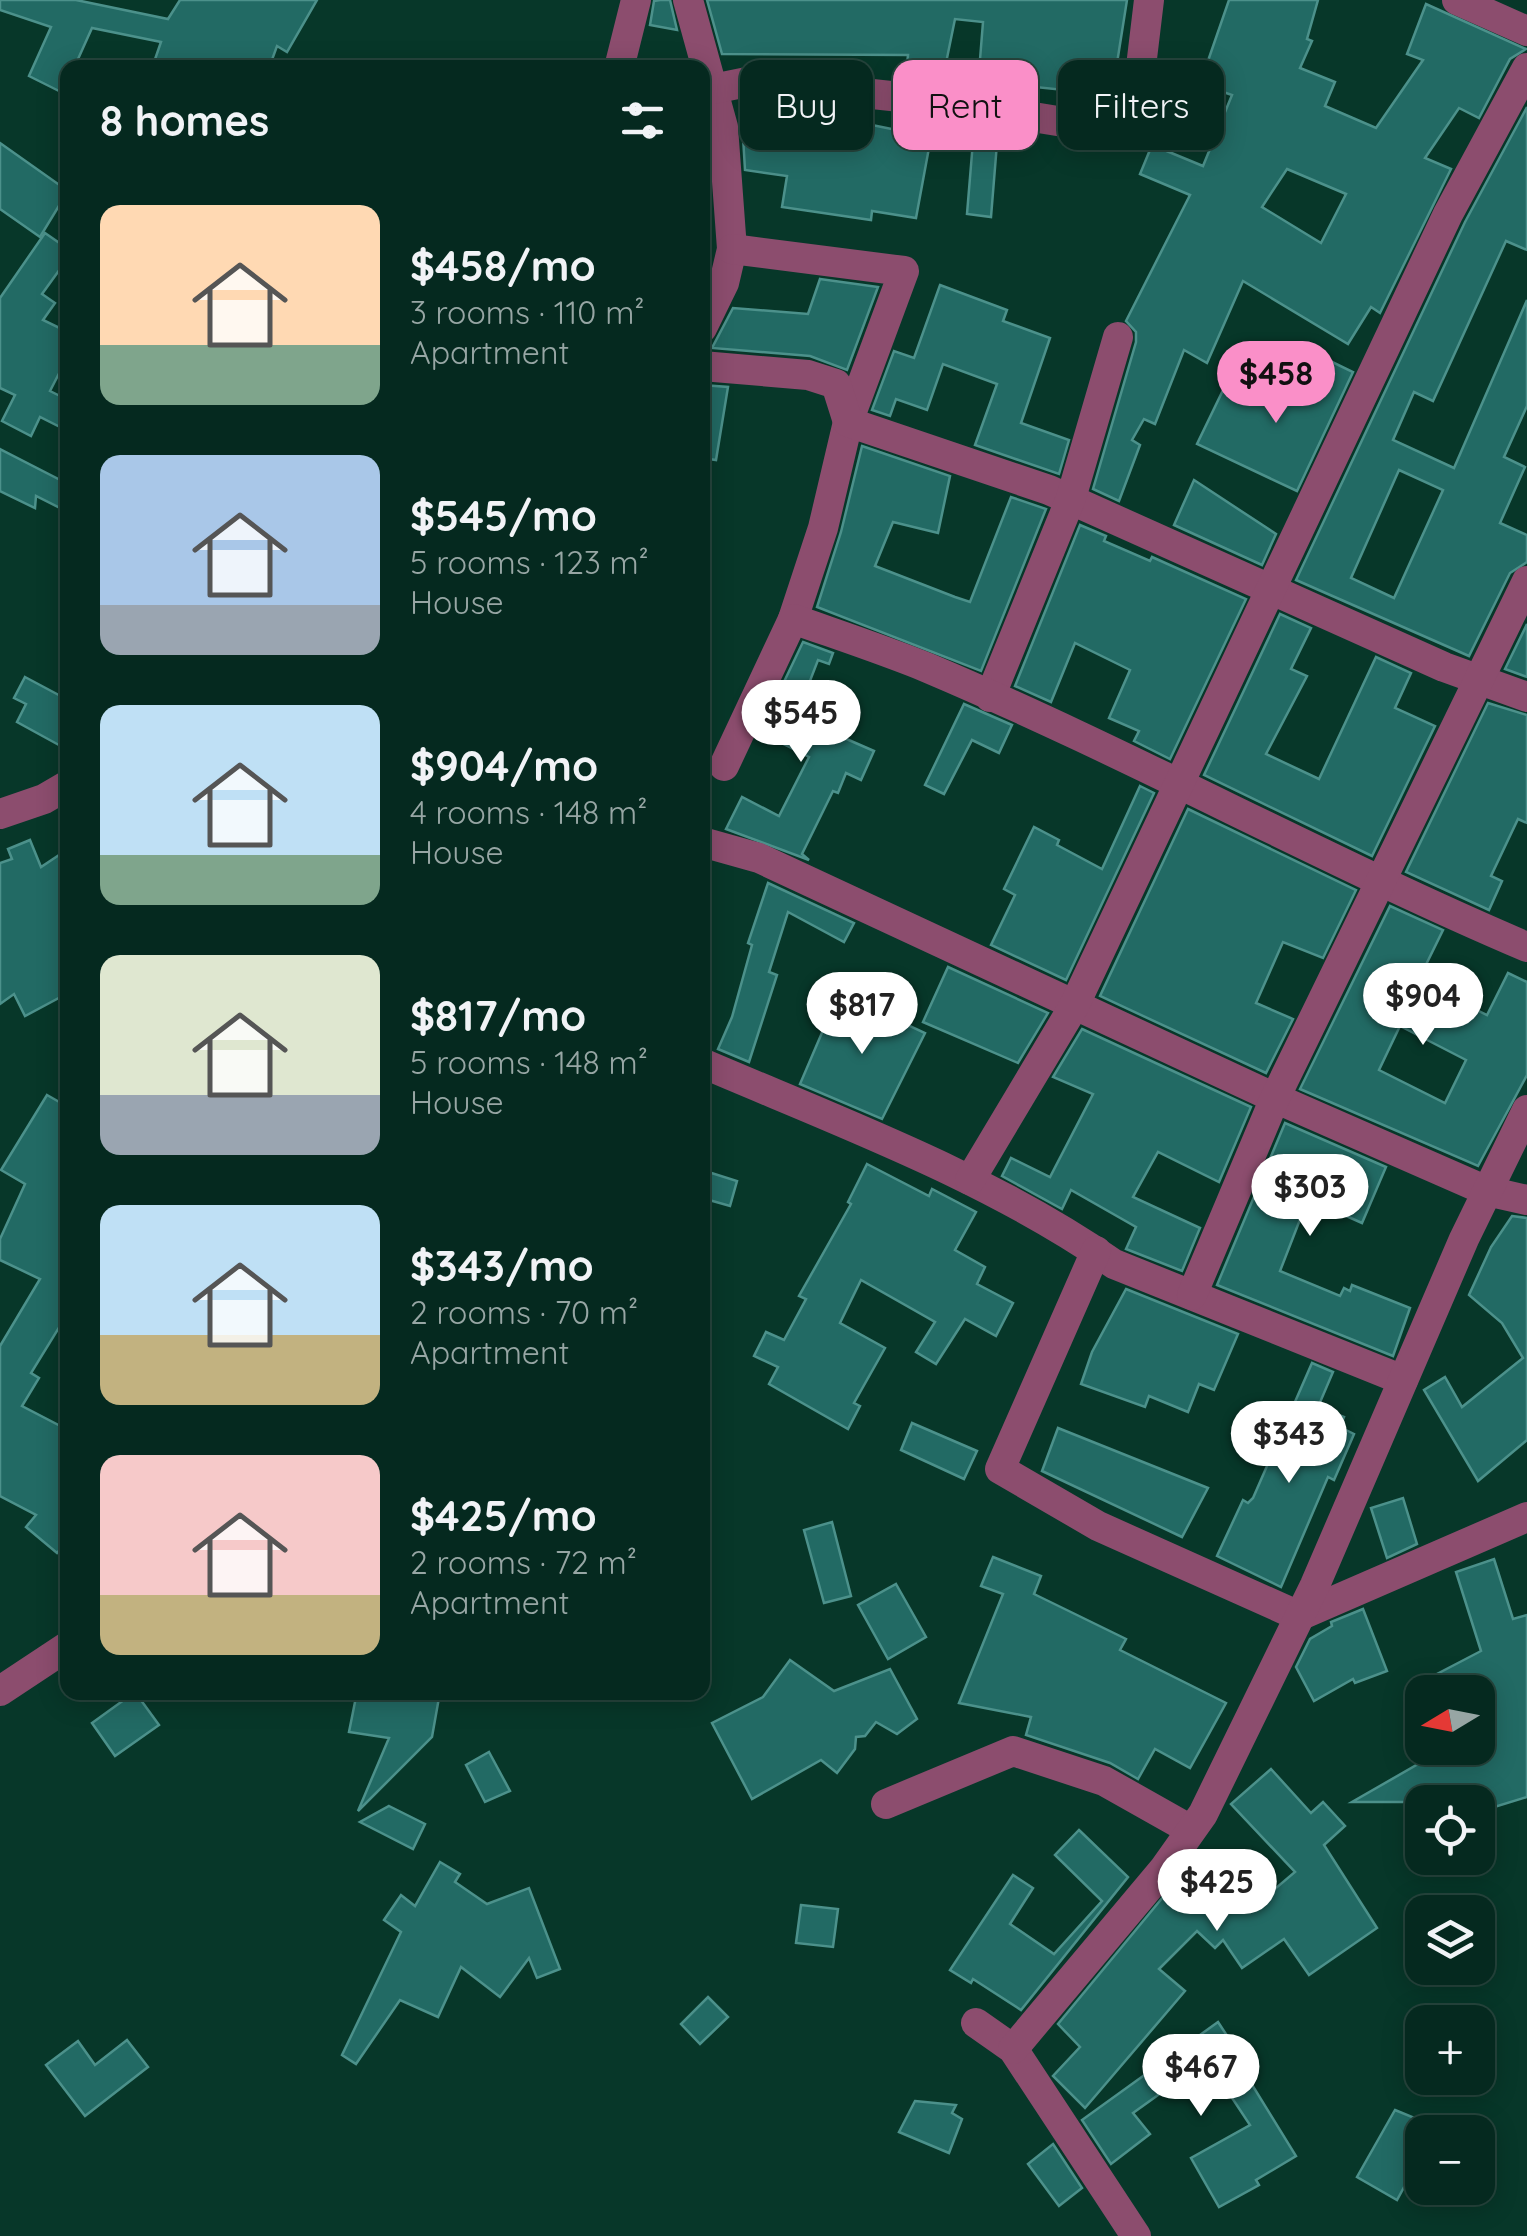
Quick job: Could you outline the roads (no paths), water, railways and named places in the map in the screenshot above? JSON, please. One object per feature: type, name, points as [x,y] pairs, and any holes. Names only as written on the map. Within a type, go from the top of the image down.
[{"type":"street","points":[[621,60],[636,0]]},
{"type":"street","points":[[688,0],[704,60]]},
{"type":"street","points":[[712,89],[752,81],[772,83],[928,100],[1119,132],[1134,126],[1148,0]]},
{"type":"street","points":[[1457,0],[1527,31]]},
{"type":"street","points":[[970,1180],[1074,1006],[1448,214],[1527,68]]},
{"type":"street","points":[[710,82],[724,128],[732,249],[724,282],[710,311]]},
{"type":"street","points":[[724,766],[793,619],[823,528],[848,422],[904,271],[732,249]]},
{"type":"street","points":[[990,696],[1071,498],[1118,337]]},
{"type":"street","points":[[710,367],[808,375],[836,384],[848,422]]},
{"type":"street","points":[[848,422],[1071,498],[1482,681],[1527,697]]},
{"type":"street","points":[[1192,1295],[1275,1098],[1377,883],[1482,681],[1527,581]]},
{"type":"street","points":[[793,619],[927,668],[990,696],[1377,883],[1527,948]]},
{"type":"street","points":[[0,814],[44,799],[60,789]]},
{"type":"street","points":[[710,844],[760,858],[1074,1006],[1487,1191],[1527,1200]]},
{"type":"street","points":[[710,1066],[970,1180],[1114,1264],[1403,1380]]},
{"type":"street","points":[[1013,2049],[1164,1869],[1191,1830],[1299,1616],[1487,1191],[1527,1110]]},
{"type":"street","points":[[1096,1251],[1000,1469],[1098,1526],[1299,1616],[1527,1517]]},
{"type":"street","points":[[0,1691],[60,1651]]},
{"type":"street","points":[[886,1804],[1013,1751],[1104,1781],[1191,1830]]},
{"type":"street","points":[[976,2023],[1013,2049],[1136,2236]]}]
